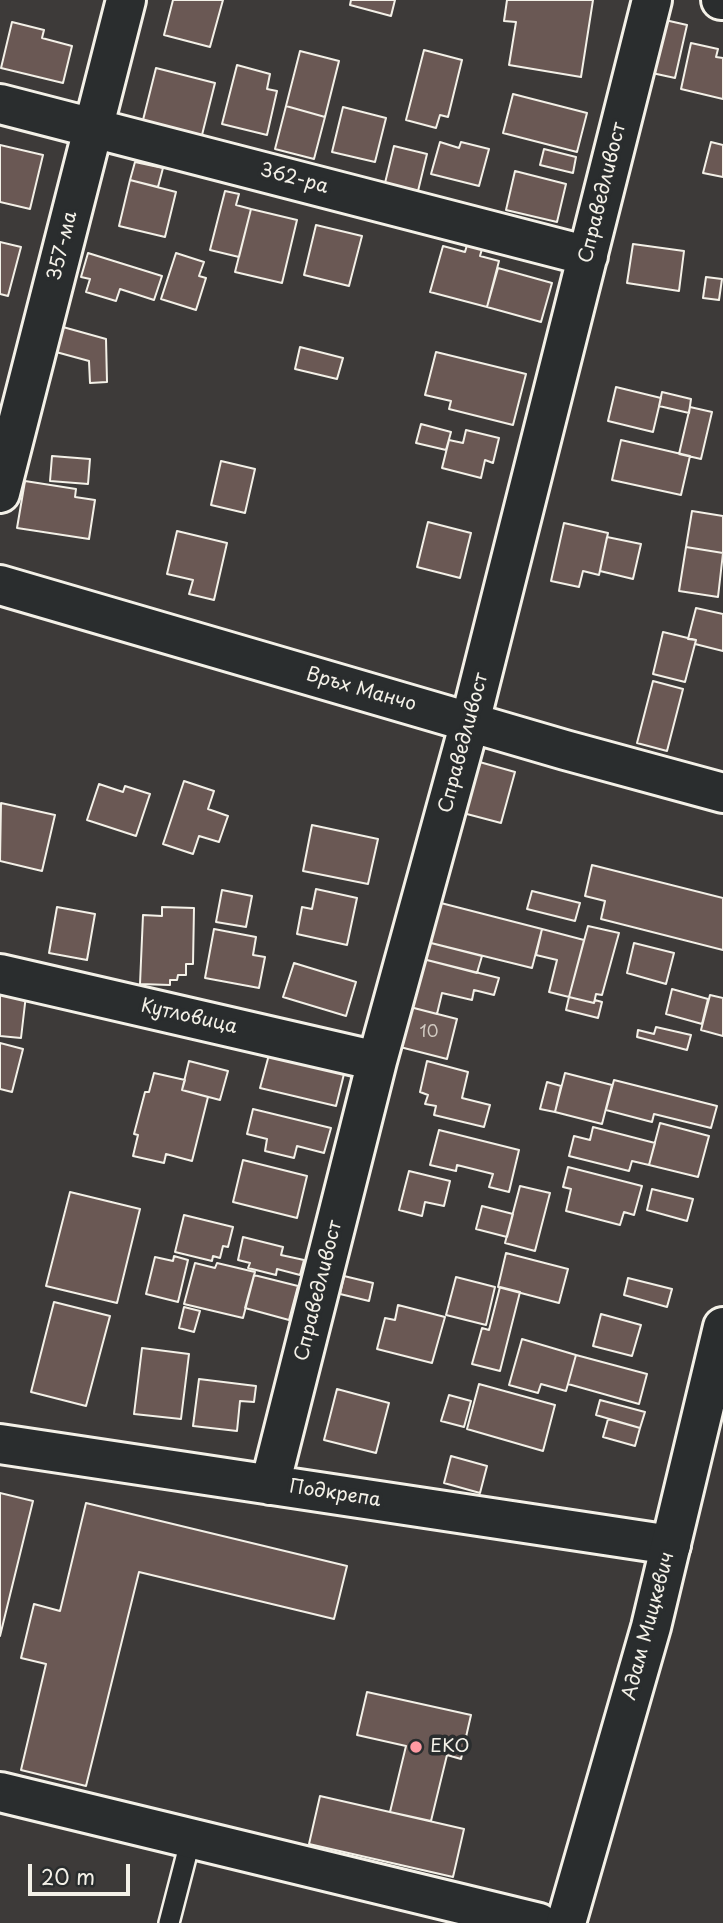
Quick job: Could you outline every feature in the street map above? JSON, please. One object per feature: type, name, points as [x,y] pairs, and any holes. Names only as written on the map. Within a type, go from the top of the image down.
[{"type":"street","name":"357-ма","points":[[0,493],[125,0]]},
{"type":"street","name":"Справедливост","points":[[270,1485],[377,1061],[470,722],[652,0]]},
{"type":"street","name":"362-ра","points":[[0,104],[94,126],[587,256]]},
{"type":"street","name":"Връх Манчо","points":[[0,585],[723,793]]},
{"type":"street","name":"Кутловица","points":[[0,974],[377,1061]]},
{"type":"street","name":"Адам Мицкевич","points":[[566,1923],[647,1640],[723,1327]]},
{"type":"street","name":"Подкрепа","points":[[0,1444],[671,1545]]},
{"type":"street","points":[[0,1792],[539,1923]]},
{"type":"lane","points":[[169,1923],[191,1838]]},
{"type":"building","points":[[173,0],[223,0],[210,47],[164,35]]},
{"type":"building","points":[[351,0],[395,0],[391,16],[350,5]]},
{"type":"building","points":[[507,0],[593,0],[581,77],[509,65],[516,22],[504,21]]},
{"type":"building","points":[[665,20],[687,25],[675,78],[652,73]]},
{"type":"building","points":[[12,22],[44,30],[42,38],[72,46],[63,83],[1,68]]},
{"type":"building","points":[[691,43],[718,49],[716,57],[723,58],[723,99],[681,89]]},
{"type":"building","points":[[424,50],[462,60],[448,117],[440,115],[436,128],[406,120]]},
{"type":"building","points":[[300,51],[339,61],[325,117],[286,106]]},
{"type":"building","points":[[237,65],[270,74],[267,89],[277,91],[267,135],[222,124]]},
{"type":"building","points":[[156,68],[215,83],[201,139],[142,124]]},
{"type":"building","points":[[513,94],[587,113],[577,152],[503,133]]},
{"type":"building","points":[[286,106],[325,117],[314,159],[275,149]]},
{"type":"building","points":[[343,107],[386,118],[375,162],[332,152]]},
{"type":"building","points":[[440,142],[459,148],[461,142],[489,149],[479,186],[431,174]]},
{"type":"building","points":[[711,142],[723,145],[723,177],[703,173]]},
{"type":"building","points":[[0,145],[43,155],[30,209],[0,202]]},
{"type":"building","points":[[394,146],[427,154],[418,191],[385,183]]},
{"type":"building","points":[[544,149],[576,157],[573,173],[540,165]]},
{"type":"building","points":[[135,162],[163,168],[158,187],[130,180]]},
{"type":"building","points":[[515,171],[566,184],[557,222],[506,210]]},
{"type":"building","points":[[130,180],[176,192],[165,237],[119,226]]},
{"type":"building","points":[[225,191],[239,194],[236,205],[251,209],[239,257],[210,250]]},
{"type":"building","points":[[251,209],[297,220],[282,283],[235,272]]},
{"type":"building","points":[[316,225],[362,236],[349,286],[304,275]]},
{"type":"building","points":[[0,242],[21,247],[8,296],[0,294]]},
{"type":"building","points":[[633,244],[684,251],[679,291],[627,283]]},
{"type":"building","points":[[467,245],[482,249],[480,256],[499,261],[487,307],[430,292],[443,246],[465,252]]},
{"type":"building","points":[[88,253],[162,276],[154,300],[120,289],[116,301],[86,292],[90,279],[81,277]]},
{"type":"building","points":[[176,253],[204,262],[199,276],[206,278],[196,310],[161,299]]},
{"type":"building","points":[[498,268],[552,283],[541,322],[487,307]]},
{"type":"building","points":[[706,277],[722,279],[719,300],[703,298]]},
{"type":"building","points":[[63,327],[106,339],[107,382],[90,383],[89,361],[56,352]]},
{"type":"building","points":[[300,347],[343,358],[337,379],[295,369]]},
{"type":"building","points":[[436,352],[526,374],[513,425],[449,409],[451,401],[425,395]]},
{"type":"building","points":[[616,387],[661,398],[653,432],[608,421]]},
{"type":"building","points":[[662,392],[691,399],[689,413],[659,406]]},
{"type":"building","points":[[690,407],[712,412],[701,459],[679,454]]},
{"type":"building","points":[[421,424],[451,432],[446,450],[416,443]]},
{"type":"building","points":[[466,430],[499,438],[493,463],[485,460],[481,478],[442,468],[449,440],[463,443]]},
{"type":"building","points":[[621,440],[690,456],[681,495],[612,480]]},
{"type":"building","points":[[52,456],[90,459],[88,484],[50,481]]},
{"type":"building","points":[[221,461],[255,469],[245,513],[211,505]]},
{"type":"building","points":[[25,481],[76,489],[75,497],[95,500],[89,539],[17,528]]},
{"type":"building","points":[[692,511],[723,516],[723,553],[686,547]]},
{"type":"building","points":[[428,522],[471,533],[460,578],[417,567]]},
{"type":"building","points":[[564,523],[608,533],[599,575],[583,571],[579,587],[551,581]]},
{"type":"building","points":[[177,531],[227,543],[214,600],[189,594],[193,580],[167,574]]},
{"type":"building","points":[[607,537],[641,544],[633,579],[600,571]]},
{"type":"building","points":[[686,547],[723,553],[718,597],[679,591]]},
{"type":"building","points":[[696,608],[723,614],[723,651],[695,644],[696,640],[688,639]]},
{"type":"building","points":[[663,632],[696,640],[685,682],[653,674]]},
{"type":"building","points":[[653,681],[683,689],[667,751],[637,743]]},
{"type":"building","points":[[476,761],[515,772],[501,823],[463,813]]},
{"type":"building","points":[[184,781],[214,791],[208,809],[228,816],[219,842],[199,836],[193,854],[163,844]]},
{"type":"building","points":[[99,784],[123,792],[125,786],[150,794],[136,836],[87,820]]},
{"type":"building","points":[[1,803],[55,815],[42,871],[0,861]]},
{"type":"building","points":[[312,825],[378,839],[368,884],[303,871]]},
{"type":"building","points":[[592,865],[723,898],[723,950],[601,919],[605,901],[585,896]]},
{"type":"building","points":[[316,889],[357,898],[347,945],[297,934],[302,907],[312,909]]},
{"type":"building","points":[[222,890],[252,896],[246,927],[216,922]]},
{"type":"building","points":[[532,891],[580,903],[575,921],[527,909]]},
{"type":"building","points":[[437,902],[542,929],[532,968],[427,942]]},
{"type":"building","points":[[57,907],[95,914],[87,960],[49,953]]},
{"type":"building","points":[[162,907],[194,908],[193,964],[186,964],[186,975],[178,975],[177,980],[170,980],[170,985],[140,984],[143,915],[162,916]]},
{"type":"building","points":[[588,926],[619,933],[602,995],[596,994],[594,1003],[569,997]]},
{"type":"building","points":[[214,929],[256,937],[253,955],[265,957],[259,988],[205,978]]},
{"type":"building","points":[[542,929],[584,940],[569,997],[549,992],[557,960],[536,955]]},
{"type":"building","points":[[427,942],[482,956],[477,973],[423,959]]},
{"type":"building","points":[[634,943],[674,953],[666,984],[627,973]]},
{"type":"building","points":[[423,959],[499,978],[494,995],[474,990],[472,1000],[442,993],[437,1014],[410,1007]]},
{"type":"building","points":[[294,963],[356,982],[346,1016],[283,997]]},
{"type":"building","points":[[672,989],[708,999],[702,1024],[666,1014]]},
{"type":"building","points":[[0,993],[26,995],[21,1038],[0,1036]]},
{"type":"building","points":[[710,995],[723,998],[723,1036],[701,1030]]},
{"type":"building","points":[[569,997],[594,1003],[595,1000],[602,1002],[598,1018],[566,1010]]},
{"type":"building","points":[[410,1007],[457,1019],[447,1059],[400,1047]]},
{"type":"building","points":[[656,1027],[691,1035],[687,1050],[637,1037],[638,1030],[654,1034]]},
{"type":"building","points":[[0,1043],[23,1049],[12,1092],[0,1089]]},
{"type":"building","points":[[270,1051],[345,1070],[336,1106],[260,1088]]},
{"type":"building","points":[[189,1061],[228,1071],[220,1100],[182,1090]]},
{"type":"building","points":[[427,1061],[468,1072],[462,1098],[490,1105],[484,1127],[434,1115],[436,1106],[425,1104],[428,1095],[420,1092]]},
{"type":"building","points":[[154,1073],[185,1080],[182,1090],[208,1097],[192,1161],[166,1154],[164,1163],[133,1156],[138,1135],[134,1134],[145,1092],[149,1092]]},
{"type":"building","points":[[565,1073],[612,1085],[602,1124],[555,1112]]},
{"type":"building","points":[[614,1080],[717,1106],[711,1128],[654,1114],[652,1122],[606,1110]]},
{"type":"building","points":[[547,1082],[561,1086],[555,1112],[540,1109]]},
{"type":"building","points":[[253,1109],[331,1128],[324,1153],[297,1146],[294,1158],[265,1151],[267,1139],[247,1134]]},
{"type":"building","points":[[660,1123],[709,1136],[698,1177],[649,1165]]},
{"type":"building","points":[[593,1127],[655,1143],[649,1165],[632,1161],[629,1171],[569,1156],[574,1136],[590,1140]]},
{"type":"building","points":[[439,1130],[519,1150],[509,1192],[489,1187],[493,1174],[457,1165],[456,1171],[430,1165]]},
{"type":"building","points":[[243,1160],[307,1176],[297,1218],[233,1202]]},
{"type":"building","points":[[568,1167],[642,1186],[634,1215],[624,1212],[620,1225],[566,1211],[571,1189],[563,1187]]},
{"type":"building","points":[[409,1171],[450,1181],[444,1206],[425,1202],[422,1216],[399,1210]]},
{"type":"building","points":[[520,1186],[550,1193],[535,1251],[505,1243]]},
{"type":"building","points":[[652,1189],[693,1199],[687,1221],[647,1210]]},
{"type":"building","points":[[70,1192],[140,1209],[117,1303],[46,1286]]},
{"type":"building","points":[[482,1206],[513,1214],[507,1237],[476,1229]]},
{"type":"building","points":[[184,1215],[233,1227],[228,1247],[223,1246],[220,1258],[213,1256],[212,1261],[175,1252]]},
{"type":"building","points":[[243,1237],[283,1247],[281,1255],[304,1260],[300,1275],[277,1269],[276,1275],[248,1268],[250,1263],[238,1260]]},
{"type":"building","points":[[506,1253],[568,1269],[559,1303],[498,1287]]},
{"type":"building","points":[[174,1256],[188,1260],[178,1302],[146,1294],[155,1257],[173,1261]]},
{"type":"building","points":[[195,1263],[215,1268],[217,1263],[255,1272],[243,1318],[184,1304]]},
{"type":"building","points":[[254,1275],[298,1286],[289,1320],[245,1308]]},
{"type":"building","points":[[344,1276],[373,1283],[369,1301],[340,1294]]},
{"type":"building","points":[[456,1277],[495,1287],[486,1325],[446,1315]]},
{"type":"building","points":[[628,1278],[672,1289],[667,1307],[624,1295]]},
{"type":"building","points":[[500,1287],[520,1292],[500,1371],[472,1364],[482,1328],[489,1330]]},
{"type":"building","points":[[54,1302],[110,1316],[86,1406],[31,1392]]},
{"type":"building","points":[[398,1305],[445,1317],[432,1363],[377,1349],[385,1318],[395,1320]]},
{"type":"building","points":[[184,1307],[200,1311],[194,1332],[179,1328]]},
{"type":"building","points":[[601,1314],[641,1325],[632,1356],[593,1346]]},
{"type":"building","points":[[522,1339],[576,1355],[566,1391],[541,1384],[538,1393],[509,1385]]},
{"type":"building","points":[[142,1348],[189,1354],[181,1419],[134,1414]]},
{"type":"building","points":[[576,1355],[647,1374],[639,1404],[568,1384]]},
{"type":"building","points":[[199,1379],[256,1386],[254,1402],[240,1401],[237,1431],[193,1426]]},
{"type":"building","points":[[479,1384],[555,1405],[543,1451],[467,1429]]},
{"type":"building","points":[[337,1389],[389,1403],[376,1453],[324,1440]]},
{"type":"building","points":[[449,1395],[471,1401],[464,1427],[441,1421]]},
{"type":"building","points":[[600,1400],[645,1412],[640,1428],[596,1415]]},
{"type":"building","points":[[608,1419],[640,1428],[635,1446],[603,1437]]},
{"type":"building","points":[[451,1456],[487,1466],[480,1493],[444,1483]]},
{"type":"building","points":[[0,1493],[33,1501],[0,1636]]},
{"type":"building","points":[[86,1503],[347,1566],[334,1619],[139,1572],[86,1786],[21,1770],[46,1664],[21,1658],[34,1604],[60,1611]]},
{"type":"building","points":[[367,1692],[471,1715],[461,1759],[447,1755],[431,1821],[390,1812],[406,1746],[357,1735]]},
{"type":"building","points":[[320,1796],[464,1829],[453,1877],[309,1844]]},
{"type":"place","name":"EKO","points":[[416,1747]]}]
